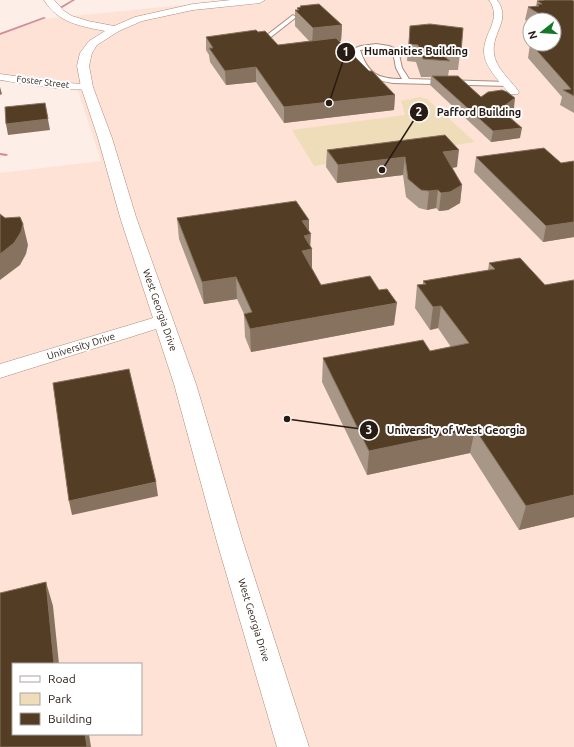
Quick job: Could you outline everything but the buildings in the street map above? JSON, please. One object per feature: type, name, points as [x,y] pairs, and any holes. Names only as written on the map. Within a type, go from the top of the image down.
[{"type":"street","points":[[49,0],[54,9],[71,18],[115,29]]},
{"type":"street","name":"West Georgia Drive","points":[[260,0],[173,10],[139,19],[115,29],[93,44],[86,53],[83,66],[87,87],[103,132],[125,210],[185,384],[230,542],[293,747]]},
{"type":"street","points":[[493,0],[497,4],[498,24],[489,48],[489,53],[492,61],[511,88]]},
{"type":"street","points":[[270,36],[293,17]]},
{"type":"street","points":[[407,81],[398,68],[396,51],[379,46],[356,49],[368,72],[375,78],[407,81],[511,88]]},
{"type":"street","name":"Foster Street","points":[[0,77],[65,86],[87,87]]},
{"type":"street","name":"University Drive","points":[[0,371],[163,321]]},
{"type":"shaded area","points":[[234,0],[574,0],[574,747],[0,747],[0,173],[101,161],[78,91],[0,79],[0,35],[42,19]]},
{"type":"green space","points":[[420,97],[427,99],[475,142],[314,166],[292,130],[405,115],[401,101]]},
{"type":"waterway","points":[[61,7],[74,0]]},
{"type":"waterway","points":[[0,34],[45,18]]},
{"type":"waterway","points":[[0,154],[6,155]]},
{"type":"place","name":"Humanities Building","points":[[329,103]]},
{"type":"place","name":"Pafford Building","points":[[382,170]]},
{"type":"place","name":"University of West Georgia","points":[[287,419]]}]
